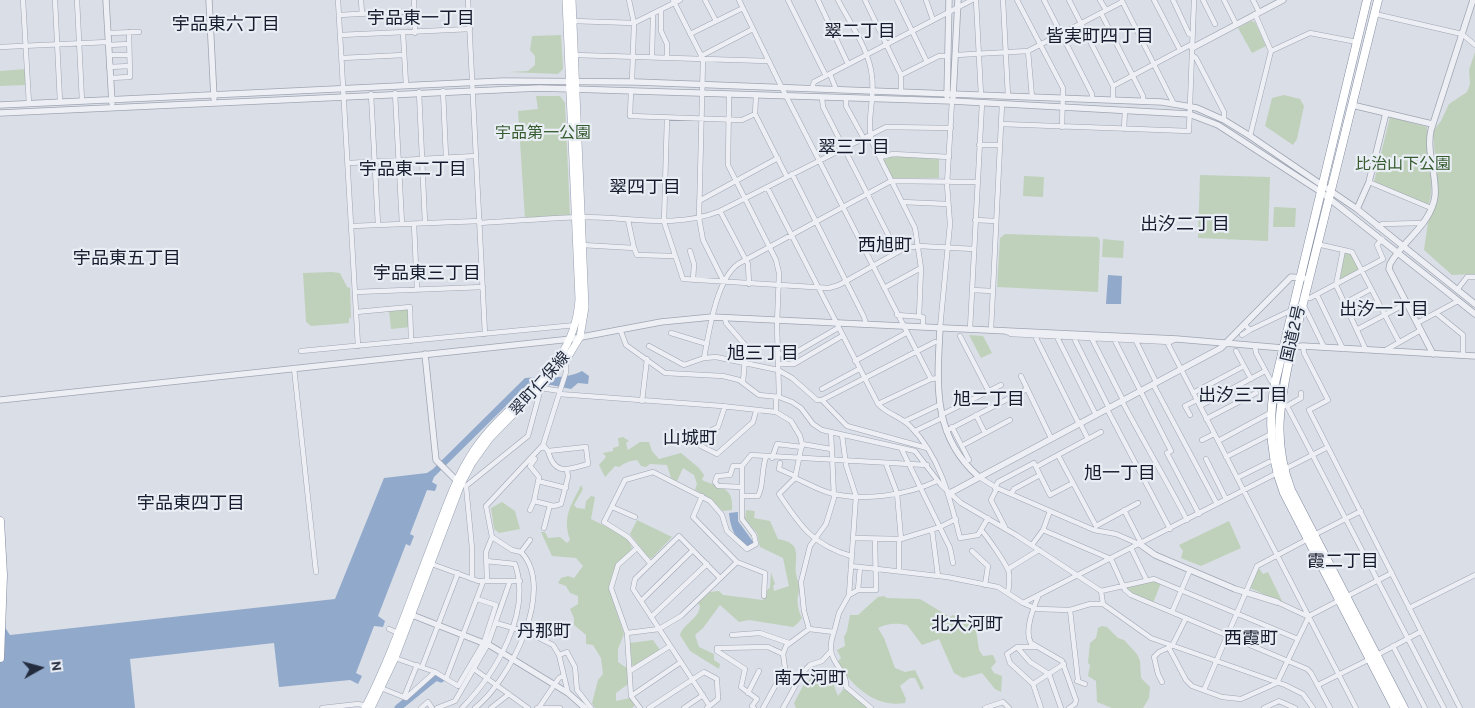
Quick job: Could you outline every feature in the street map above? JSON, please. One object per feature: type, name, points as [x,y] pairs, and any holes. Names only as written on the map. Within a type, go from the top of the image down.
[{"type":"highway","name":"国道2号","points":[[1367,0],[1322,188],[1304,278],[1301,306],[1275,383],[1270,413],[1271,434],[1281,472],[1292,490],[1311,537],[1373,657],[1395,708]]},
{"type":"highway","name":"国道2号","points":[[1281,472],[1279,443],[1292,310],[1317,244],[1378,0]]},
{"type":"highway","points":[[0,521],[2,596],[0,658]]},
{"type":"highway","name":"国道2号","points":[[1373,657],[1404,708]]},
{"type":"main road","name":"翠町仁保線","points":[[539,387],[544,376],[564,358],[576,325],[579,299],[573,86],[566,0]]},
{"type":"main road","name":"翠町仁保線","points":[[572,0],[575,55],[573,86]]},
{"type":"main road","name":"翠町仁保線","points":[[368,707],[381,688],[395,658],[408,614],[474,449],[486,435],[553,375],[580,337],[585,307],[582,245],[578,218]]},
{"type":"main road","name":"翠町仁保線","points":[[368,707],[398,633],[408,614]]},
{"type":"street","points":[[24,0],[29,104]]},
{"type":"street","points":[[55,0],[60,102]]},
{"type":"street","points":[[77,0],[82,101]]},
{"type":"street","points":[[106,0],[112,107]]},
{"type":"street","points":[[209,0],[214,102]]},
{"type":"street","points":[[338,0],[349,162],[358,346]]},
{"type":"street","points":[[361,0],[362,14]]},
{"type":"street","points":[[414,0],[415,32]]},
{"type":"street","points":[[468,0],[485,334]]},
{"type":"street","points":[[629,0],[634,23],[632,82]]},
{"type":"street","points":[[573,21],[634,23],[680,0]]},
{"type":"street","points":[[705,0],[716,21]]},
{"type":"street","points":[[739,0],[902,326],[931,379]]},
{"type":"street","points":[[788,0],[836,89]]},
{"type":"street","points":[[818,0],[848,64]]},
{"type":"street","points":[[838,0],[872,70],[873,91],[870,134],[915,228],[921,268],[918,317]]},
{"type":"street","points":[[865,0],[901,75],[901,92]]},
{"type":"street","points":[[897,0],[927,62]]},
{"type":"street","points":[[926,0],[933,20]]},
{"type":"street","points":[[949,0],[946,94],[952,102]]},
{"type":"street","points":[[958,0],[948,181],[950,224],[940,328],[939,405],[946,431],[959,457],[979,477],[996,488],[1050,511],[1141,544],[1154,555],[1246,593],[1277,602],[1309,616]]},
{"type":"street","points":[[812,88],[814,82],[972,0]]},
{"type":"street","points":[[976,0],[981,95]]},
{"type":"street","points":[[1003,0],[1008,96]]},
{"type":"street","points":[[1017,0],[1063,88],[1062,127]]},
{"type":"street","points":[[1044,0],[1092,94],[1092,100]]},
{"type":"street","points":[[1069,0],[1113,86],[1113,100]]},
{"type":"street","points":[[1100,0],[1143,101]]},
{"type":"street","points":[[1154,0],[1180,50]]},
{"type":"street","points":[[1173,0],[1192,35]]},
{"type":"street","points":[[1001,124],[1189,131],[1194,0]]},
{"type":"street","points":[[1203,0],[1215,24]]},
{"type":"street","points":[[1224,0],[1236,24]]},
{"type":"street","points":[[1250,136],[1271,51],[1253,0]]},
{"type":"street","points":[[1113,86],[1180,50],[1236,24],[1272,3],[1283,0]]},
{"type":"street","points":[[1433,354],[1390,269],[1392,260],[1424,224],[1431,208],[1435,195],[1429,142],[1432,124],[1473,0]]},
{"type":"street","points":[[956,55],[1028,51],[1122,1],[1174,104]]},
{"type":"street","points":[[674,2],[702,58],[703,85],[699,218],[703,240],[724,282]]},
{"type":"street","points":[[690,34],[742,8]]},
{"type":"street","points":[[661,10],[661,31],[667,44],[667,58]]},
{"type":"street","points":[[339,15],[414,11]]},
{"type":"street","points":[[652,58],[653,14]]},
{"type":"street","points":[[1375,14],[1462,34],[1475,45]]},
{"type":"street","points":[[340,35],[470,29]]},
{"type":"street","points":[[702,58],[753,29]]},
{"type":"street","points":[[110,78],[130,77],[129,32]]},
{"type":"street","points":[[108,34],[139,32]]},
{"type":"street","points":[[403,33],[406,86]]},
{"type":"street","points":[[1271,51],[1310,33],[1357,42]]},
{"type":"street","points":[[0,47],[80,43],[129,44]]},
{"type":"street","points":[[1028,51],[1032,97]]},
{"type":"street","points":[[109,56],[130,55]]},
{"type":"street","points":[[342,58],[404,55]]},
{"type":"street","points":[[575,55],[768,61]]},
{"type":"street","points":[[1192,55],[1196,58],[1224,112],[1224,120]]},
{"type":"street","points":[[901,75],[940,56],[947,56]]},
{"type":"street","points":[[109,67],[130,66]]},
{"type":"street","points":[[0,105],[472,82],[702,94],[1063,106],[1189,114],[1218,125],[1322,188]]},
{"type":"street","points":[[0,113],[632,82],[1143,101],[1190,106],[1224,120],[1250,136],[1322,188],[1475,314]]},
{"type":"street","points":[[443,91],[446,157]]},
{"type":"street","points":[[632,91],[630,116],[742,120],[755,114]]},
{"type":"street","points":[[419,92],[425,223]]},
{"type":"street","points":[[395,93],[402,224]]},
{"type":"street","points":[[371,94],[378,225]]},
{"type":"street","points":[[729,95],[728,160],[736,181],[769,247],[779,273],[777,320],[778,397],[776,412]]},
{"type":"street","points":[[756,96],[755,114],[778,158],[816,221],[866,324]]},
{"type":"street","points":[[822,98],[823,107],[897,252]]},
{"type":"street","points":[[846,98],[846,106],[863,138]]},
{"type":"street","points":[[970,329],[982,103]]},
{"type":"street","points":[[991,330],[1002,104]]},
{"type":"street","points":[[1352,105],[1432,124]]},
{"type":"street","points":[[1124,129],[1125,110]]},
{"type":"street","points":[[1357,210],[1369,182],[1386,113]]},
{"type":"street","points":[[667,118],[664,222],[683,279],[829,288],[846,281],[897,252],[919,246],[974,249]]},
{"type":"street","points":[[352,226],[578,218],[664,222],[699,218],[720,212],[818,160],[886,127],[951,128]]},
{"type":"street","points":[[980,145],[1000,145]]},
{"type":"street","points":[[880,157],[894,154],[949,157]]},
{"type":"street","points":[[349,162],[476,156]]},
{"type":"street","points":[[699,201],[778,158]]},
{"type":"street","points":[[704,358],[712,317],[724,282],[733,268],[891,180],[978,182]]},
{"type":"street","points":[[1369,182],[1431,208]]},
{"type":"street","points":[[767,187],[878,404],[904,421],[915,431],[927,448],[950,492],[960,538],[978,535],[988,518]]},
{"type":"street","points":[[1330,194],[1357,210],[1475,304]]},
{"type":"street","points":[[902,202],[948,204]]},
{"type":"street","points":[[720,212],[746,260],[749,268],[749,284]]},
{"type":"street","points":[[628,220],[637,255],[674,256]]},
{"type":"street","points":[[975,220],[996,221]]},
{"type":"street","points":[[414,224],[417,290]]},
{"type":"street","points":[[1378,227],[1382,224],[1424,224]]},
{"type":"street","points":[[1303,297],[1310,298],[1317,295],[1383,259],[1377,245],[1382,239]]},
{"type":"street","points":[[1317,244],[1352,252],[1399,342]]},
{"type":"street","points":[[582,245],[634,248]]},
{"type":"street","points":[[1343,250],[1336,285],[1352,316],[1366,350]]},
{"type":"street","points":[[690,251],[694,264],[693,280]]},
{"type":"street","points":[[884,288],[921,268]]},
{"type":"street","points":[[950,492],[1228,343],[1291,277],[1304,278]]},
{"type":"street","points":[[1457,290],[1467,277],[1475,277]]},
{"type":"street","points":[[355,292],[483,287]]},
{"type":"street","points":[[1345,303],[1372,289]]},
{"type":"street","points":[[972,290],[993,291]]},
{"type":"street","points":[[1317,295],[1343,349]]},
{"type":"street","points":[[1418,323],[1458,301]]},
{"type":"street","points":[[1352,316],[1378,302]]},
{"type":"street","points":[[1358,329],[1407,303]]},
{"type":"street","points":[[1301,306],[1305,308],[1324,347]]},
{"type":"street","points":[[356,312],[410,307],[412,341]]},
{"type":"street","points":[[1242,335],[1292,310]]},
{"type":"street","points":[[1436,313],[1463,335],[1463,355]]},
{"type":"street","points":[[897,315],[923,317],[923,327]]},
{"type":"street","points":[[0,400],[571,339],[620,329],[712,317],[777,320],[837,326],[866,324],[1178,339],[1255,346],[1303,346],[1475,356]]},
{"type":"street","points":[[725,318],[726,324],[745,344],[743,382]]},
{"type":"street","points":[[300,351],[576,325]]},
{"type":"street","points":[[1245,325],[1250,330]]},
{"type":"street","points":[[778,354],[794,354],[837,326]]},
{"type":"street","points":[[620,329],[626,345],[665,373],[723,376],[743,382],[758,394],[778,397],[796,405],[817,427],[842,435],[915,451],[937,481],[961,503],[1032,545],[1101,592],[1103,604]]},
{"type":"street","points":[[1384,351],[1421,330]]},
{"type":"street","points":[[1004,331],[1011,334],[1092,339],[1166,342],[1178,339]]},
{"type":"street","points":[[671,333],[707,344]]},
{"type":"street","points":[[855,361],[906,333]]},
{"type":"street","points":[[778,364],[793,364],[842,336]]},
{"type":"street","points":[[960,336],[989,392]]},
{"type":"street","points":[[1035,336],[1088,439]]},
{"type":"street","points":[[1057,337],[1096,414]]},
{"type":"street","points":[[1074,338],[1170,529]]},
{"type":"street","points":[[1092,339],[1122,401],[1187,520]]},
{"type":"street","points":[[1114,339],[1171,450],[1167,453],[1199,514]]},
{"type":"street","points":[[1136,340],[1155,383],[1217,504]]},
{"type":"street","points":[[530,510],[534,500],[538,474],[530,466],[543,446],[565,374],[562,347],[558,342],[552,341]]},
{"type":"street","points":[[649,346],[684,365],[704,358],[716,357],[778,370],[792,378],[817,400],[822,400],[935,342]]},
{"type":"street","points":[[1166,342],[1356,708]]},
{"type":"street","points":[[1255,346],[1270,381],[1275,383]]},
{"type":"street","points":[[1303,346],[1304,353],[1328,400],[1309,410],[1460,708]]},
{"type":"street","points":[[1236,351],[1251,379]]},
{"type":"street","points":[[425,354],[438,463],[461,484],[472,548],[472,579]]},
{"type":"street","points":[[793,364],[794,354]]},
{"type":"street","points":[[642,401],[647,359]]},
{"type":"street","points":[[1193,393],[1244,366]]},
{"type":"street","points":[[294,368],[316,572]]},
{"type":"street","points":[[822,389],[859,369]]},
{"type":"street","points":[[1200,406],[1265,371]]},
{"type":"street","points":[[1021,376],[1051,438]]},
{"type":"street","points":[[878,404],[931,379],[939,378]]},
{"type":"street","points":[[839,380],[844,389]]},
{"type":"street","points":[[915,431],[1001,385]]},
{"type":"street","points":[[461,484],[528,436],[539,387],[642,401],[725,406],[776,412],[791,421],[800,436],[802,446],[795,477],[779,494],[796,518],[823,546],[851,556]]},
{"type":"street","points":[[946,431],[1027,389]]},
{"type":"street","points":[[1206,419],[1256,393]]},
{"type":"street","points":[[1301,393],[1300,398],[1283,406],[1313,455],[1444,708]]},
{"type":"street","points":[[822,400],[847,426],[927,448]]},
{"type":"street","points":[[1190,415],[1185,406],[1197,400]]},
{"type":"street","points":[[904,421],[939,405]]},
{"type":"street","points":[[690,438],[698,437],[720,425],[725,406]]},
{"type":"street","points":[[698,437],[700,446],[717,454],[753,422],[756,411]]},
{"type":"street","points":[[1218,441],[1270,413]]},
{"type":"street","points":[[976,415],[985,433]]},
{"type":"street","points":[[964,444],[1010,420]]},
{"type":"street","points":[[952,427],[969,460]]},
{"type":"street","points":[[809,629],[804,611],[801,582],[810,546],[826,524],[834,494],[830,461],[831,432]]},
{"type":"street","points":[[1036,467],[1101,432]]},
{"type":"street","points":[[1202,440],[1214,434]]},
{"type":"street","points":[[1226,457],[1271,434]]},
{"type":"street","points":[[842,435],[845,461],[856,496],[849,595],[839,613],[829,644],[830,651],[847,680],[846,687],[871,708]]},
{"type":"street","points":[[742,496],[758,496],[760,493],[761,469],[777,444],[830,449]]},
{"type":"street","points":[[543,446],[556,467],[567,470],[588,464],[586,447],[548,452]]},
{"type":"street","points":[[446,679],[485,582],[486,552],[492,537],[486,509],[488,503],[519,474],[543,446]]},
{"type":"street","points":[[1023,603],[1328,447]]},
{"type":"street","points":[[901,448],[940,527],[952,554],[953,563]]},
{"type":"street","points":[[650,563],[628,536],[604,522],[625,480],[653,472],[702,496],[714,504],[722,515],[727,531],[745,548],[750,549],[756,544],[754,535],[742,520],[742,466],[752,455],[760,454],[769,457],[830,461],[927,465]]},
{"type":"street","points":[[1058,455],[1095,528]]},
{"type":"street","points":[[1206,459],[1226,499]]},
{"type":"street","points":[[780,462],[779,469],[834,494],[856,496],[897,493],[921,488],[937,481]]},
{"type":"street","points":[[1237,478],[1269,462]]},
{"type":"street","points":[[1005,528],[992,500],[998,482],[1034,463],[1050,495],[1073,483]]},
{"type":"street","points":[[886,464],[897,493],[900,539],[899,571]]},
{"type":"street","points":[[742,466],[733,466],[730,475],[717,476],[715,482],[718,486],[742,487]]},
{"type":"street","points":[[534,500],[550,505],[561,504],[566,488],[567,470]]},
{"type":"street","points":[[1011,494],[1014,489],[1040,475]]},
{"type":"street","points":[[538,481],[566,488]]},
{"type":"street","points":[[702,496],[694,517],[737,562],[765,573],[764,596]]},
{"type":"street","points":[[1095,528],[1138,503]]},
{"type":"street","points":[[544,528],[550,505]]},
{"type":"street","points":[[612,507],[634,517]]},
{"type":"street","points":[[1124,510],[1141,544]]},
{"type":"street","points":[[1032,545],[1043,530],[1050,511]]},
{"type":"street","points":[[1204,690],[1257,566],[1361,512]]},
{"type":"street","points":[[853,538],[900,539],[932,530],[956,519]]},
{"type":"street","points":[[932,530],[938,576]]},
{"type":"street","points":[[981,530],[988,537],[992,547],[1008,568],[1008,593]]},
{"type":"street","points":[[1043,530],[1111,559],[1123,585],[1131,594],[1311,672],[1330,708]]},
{"type":"street","points":[[649,708],[693,679],[704,672],[717,679],[718,699],[708,706],[693,679],[633,589],[635,578],[679,536],[720,578]]},
{"type":"street","points":[[475,708],[488,697],[513,659],[526,632],[533,601],[530,564],[521,552],[512,550],[492,537]]},
{"type":"street","points":[[849,595],[858,590],[876,590],[875,539]]},
{"type":"street","points":[[521,552],[530,540]]},
{"type":"street","points":[[637,548],[618,565],[610,588],[627,633],[632,696],[640,708]]},
{"type":"street","points":[[1131,548],[1146,579]]},
{"type":"street","points":[[641,601],[693,550]]},
{"type":"street","points":[[972,550],[988,566],[985,585]]},
{"type":"street","points":[[1008,568],[1039,550]]},
{"type":"street","points":[[455,701],[461,708],[486,678],[502,652],[518,615],[520,581],[515,564],[486,561]]},
{"type":"street","points":[[428,562],[485,582],[520,581]]},
{"type":"street","points":[[627,633],[659,629],[681,616],[737,562]]},
{"type":"street","points":[[651,617],[707,564]]},
{"type":"street","points":[[851,566],[938,576],[998,587],[1034,608],[1070,610],[1090,604],[1103,604],[1151,638],[1171,647],[1277,683],[1302,694],[1313,708]]},
{"type":"street","points":[[858,590],[860,567]]},
{"type":"street","points":[[1172,612],[1190,570]]},
{"type":"street","points":[[1171,647],[1186,680],[1192,686],[1222,697],[1236,699],[1277,683],[1309,616],[1392,572]]},
{"type":"street","points":[[404,697],[438,625],[458,574]]},
{"type":"street","points":[[1409,608],[1475,575]]},
{"type":"street","points":[[1101,592],[1146,579],[1156,579],[1298,639]]},
{"type":"street","points":[[437,708],[455,701],[474,669],[496,623],[510,581]]},
{"type":"street","points":[[1038,597],[1028,638],[1037,647],[1064,664],[1076,700],[1075,704],[1069,708]]},
{"type":"street","points":[[395,658],[435,672],[458,686],[486,643],[496,605],[477,599]]},
{"type":"street","points":[[1070,610],[1078,680]]},
{"type":"street","points":[[408,614],[486,643],[568,693],[585,708]]},
{"type":"street","points":[[1162,682],[1154,657],[1156,654],[1171,647],[1186,618]]},
{"type":"street","points":[[496,623],[526,632],[549,642],[559,655],[568,693]]},
{"type":"street","points":[[389,629],[398,633]]},
{"type":"street","points":[[763,708],[785,668],[783,654],[789,643],[799,638],[809,629],[834,632]]},
{"type":"street","points":[[1318,685],[1420,632]]},
{"type":"street","points":[[732,635],[760,633],[789,643]]},
{"type":"street","points":[[630,671],[670,646]]},
{"type":"street","points":[[1393,646],[1425,708]]},
{"type":"street","points":[[754,708],[752,706],[757,699],[741,687],[745,669],[717,651],[717,648],[768,647],[783,654]]},
{"type":"street","points":[[1037,647],[1017,647],[1007,654],[1010,664],[1033,684],[1041,708]]},
{"type":"street","points":[[1017,647],[1030,662],[1049,674],[1061,708]]},
{"type":"street","points":[[783,708],[802,672],[810,665],[822,661],[830,651]]},
{"type":"street","points":[[559,655],[567,652],[575,667],[577,690],[591,708]]},
{"type":"street","points":[[632,696],[681,662]]},
{"type":"street","points":[[1033,684],[1064,664]]},
{"type":"street","points":[[474,669],[528,708]]},
{"type":"street","points":[[748,693],[759,670]]},
{"type":"street","points":[[381,688],[406,698],[435,672]]},
{"type":"street","points":[[539,707],[564,676]]},
{"type":"street","points":[[1071,682],[1078,680],[1086,684]]},
{"type":"street","points":[[491,708],[509,694]]},
{"type":"street","points":[[684,708],[703,695]]},
{"type":"street","points":[[488,697],[496,705]]},
{"type":"street","points":[[1264,708],[1270,707],[1279,701],[1296,708]]},
{"type":"street","points":[[421,708],[428,702],[432,708]]},
{"type":"street","points":[[985,708],[1003,702],[1009,708]]},
{"type":"street","points":[[322,708],[358,704],[368,707]]},
{"type":"street","points":[[539,707],[560,708]]},
{"type":"green space","points":[[1251,21],[1255,22],[1266,46],[1252,53],[1238,28]]},
{"type":"green space","points":[[561,35],[563,69],[558,74],[509,72],[528,71],[535,65],[535,56],[530,50],[532,36]]},
{"type":"green space","points":[[1475,52],[1475,274],[1452,275],[1424,250],[1428,222],[1438,199],[1433,131],[1441,121],[1449,104],[1467,92],[1470,84],[1469,70]]},
{"type":"green space","points":[[26,69],[26,85],[0,86],[0,71]]},
{"type":"green space","points":[[1284,95],[1300,99],[1304,106],[1297,139],[1293,145],[1265,126],[1272,98]]},
{"type":"green space","name":"宇品第一公園","points":[[536,96],[560,96],[565,103],[570,216],[525,219],[518,111],[538,109]]},
{"type":"green space","name":"比治山下公園","points":[[1390,117],[1427,127],[1431,180],[1428,205],[1374,182]]},
{"type":"green space","points":[[894,156],[939,158],[939,178],[892,178],[883,160]]},
{"type":"green space","points":[[1200,175],[1270,177],[1268,241],[1198,238]]},
{"type":"green space","points":[[1024,176],[1044,177],[1043,197],[1023,196]]},
{"type":"green space","points":[[1274,207],[1296,208],[1295,227],[1273,227]]},
{"type":"green space","points":[[1005,234],[1098,237],[1100,241],[1098,292],[997,287],[1000,238]]},
{"type":"green space","points":[[1103,239],[1124,241],[1123,258],[1102,257]]},
{"type":"green space","points":[[1350,253],[1359,269],[1340,281],[1344,254]]},
{"type":"green space","points":[[303,273],[340,273],[347,287],[350,288],[351,318],[349,318],[349,323],[311,326],[306,322]]},
{"type":"green space","points":[[407,308],[410,327],[391,329],[389,310]]},
{"type":"green space","points":[[969,335],[983,336],[992,353],[981,358]]},
{"type":"green space","points":[[623,437],[629,441],[626,443],[628,450],[640,442],[649,442],[652,451],[659,459],[681,453],[699,468],[704,475],[702,480],[728,492],[731,496],[732,510],[723,511],[711,499],[695,490],[697,484],[694,475],[683,468],[677,481],[671,478],[667,465],[650,464],[646,467],[641,466],[637,460],[627,462],[619,467],[615,466],[605,477],[599,465],[606,457],[603,453],[613,451],[613,448],[619,446],[618,438]]},
{"type":"green space","points":[[581,485],[583,489],[574,505],[577,508],[585,509],[586,501],[591,496],[595,497],[591,519],[621,535],[630,544],[632,549],[614,570],[611,589],[612,598],[624,634],[618,649],[618,662],[628,669],[628,684],[616,693],[616,701],[630,698],[635,705],[632,708],[595,708],[592,703],[598,680],[603,674],[601,658],[593,645],[586,644],[586,635],[574,625],[574,618],[570,609],[578,604],[578,596],[570,593],[566,586],[558,583],[561,578],[568,576],[574,578],[583,566],[576,558],[552,556],[541,532],[545,532],[548,538],[560,537],[567,543],[570,540],[567,518]]},
{"type":"green space","points":[[502,502],[515,511],[520,529],[499,533],[494,529],[491,508]]},
{"type":"green space","points":[[746,510],[755,511],[754,518],[770,521],[778,539],[792,544],[795,548],[796,574],[800,590],[798,603],[802,618],[793,627],[749,620],[739,622],[720,605],[703,628],[695,635],[699,647],[714,654],[714,660],[720,664],[719,669],[690,651],[680,635],[697,614],[700,606],[698,603],[710,592],[719,591],[723,595],[763,600],[766,597],[767,590],[770,588],[771,572],[775,584],[773,586],[774,591],[789,586],[783,558],[760,547],[757,533],[745,519]]},
{"type":"green space","points":[[637,520],[672,537],[652,558],[649,558],[630,534]]},
{"type":"green space","points":[[1229,521],[1241,548],[1201,566],[1181,558],[1183,551],[1179,545]]},
{"type":"green space","points":[[1258,567],[1263,574],[1268,572],[1283,603],[1250,588]]},
{"type":"green space","points":[[1150,579],[1161,583],[1153,603],[1131,594],[1125,587]]},
{"type":"green space","points":[[884,596],[887,598],[920,599],[950,617],[953,615],[961,620],[968,619],[975,622],[979,650],[983,656],[993,655],[996,662],[991,668],[994,673],[1002,676],[1001,692],[995,689],[982,673],[963,678],[954,673],[939,639],[922,645],[907,625],[896,624],[878,628],[884,638],[895,668],[905,672],[915,670],[924,688],[921,690],[915,678],[910,678],[900,686],[906,699],[905,703],[894,704],[874,699],[857,687],[837,662],[841,658],[837,650],[845,646],[844,637],[850,615],[858,615],[878,597]]},
{"type":"green space","points":[[1102,626],[1107,627],[1118,638],[1124,640],[1137,654],[1140,661],[1141,678],[1150,687],[1149,698],[1143,708],[1112,708],[1097,702],[1096,681],[1088,676],[1090,665],[1088,663],[1090,643],[1096,638],[1098,628]]},
{"type":"green space","points":[[653,640],[660,650],[635,667],[632,665],[630,643]]},
{"type":"green space","points":[[824,669],[828,671],[838,696],[845,687],[869,708],[796,708],[794,703],[804,684]]},
{"type":"water","points":[[1108,275],[1122,276],[1121,304],[1106,304]]},
{"type":"water","points":[[582,371],[589,376],[588,384],[578,383],[571,389],[551,385],[526,386],[434,477],[432,482],[437,485],[435,491],[427,490],[410,534],[414,536],[410,546],[406,544],[378,616],[385,621],[383,627],[374,626],[356,673],[362,676],[358,684],[350,680],[279,687],[274,643],[130,659],[135,708],[0,708],[0,620],[10,635],[335,599],[384,478],[427,473],[433,469],[525,378],[562,377]]},
{"type":"water","points":[[738,512],[738,521],[754,543],[749,547],[737,538],[732,529],[729,513]]},
{"type":"waterway","points":[[398,708],[436,677],[441,679]]},
{"type":"district","name":"宇品東一丁目","points":[[421,20]]},
{"type":"district","name":"宇品東六丁目","points":[[226,26]]},
{"type":"district","name":"翠二丁目","points":[[860,33]]},
{"type":"district","name":"皆実町四丁目","points":[[1100,38]]},
{"type":"district","name":"翠三丁目","points":[[854,149]]},
{"type":"district","name":"宇品東二丁目","points":[[413,171]]},
{"type":"district","name":"翠四丁目","points":[[645,189]]},
{"type":"district","name":"出汐二丁目","points":[[1185,226]]},
{"type":"district","name":"西旭町","points":[[885,247]]},
{"type":"district","name":"宇品東五丁目","points":[[127,260]]},
{"type":"district","name":"宇品東三丁目","points":[[427,275]]},
{"type":"district","name":"出汐一丁目","points":[[1384,311]]},
{"type":"district","name":"旭三丁目","points":[[763,355]]},
{"type":"district","name":"出汐三丁目","points":[[1243,397]]},
{"type":"district","name":"旭二丁目","points":[[989,401]]},
{"type":"district","name":"山城町","points":[[690,440]]},
{"type":"district","name":"旭一丁目","points":[[1120,475]]},
{"type":"district","name":"宇品東四丁目","points":[[191,505]]},
{"type":"district","name":"霞二丁目","points":[[1343,563]]},
{"type":"district","name":"北大河町","points":[[967,626]]},
{"type":"district","name":"丹那町","points":[[544,633]]},
{"type":"district","name":"西霞町","points":[[1251,640]]},
{"type":"district","name":"南大河町","points":[[810,680]]}]
